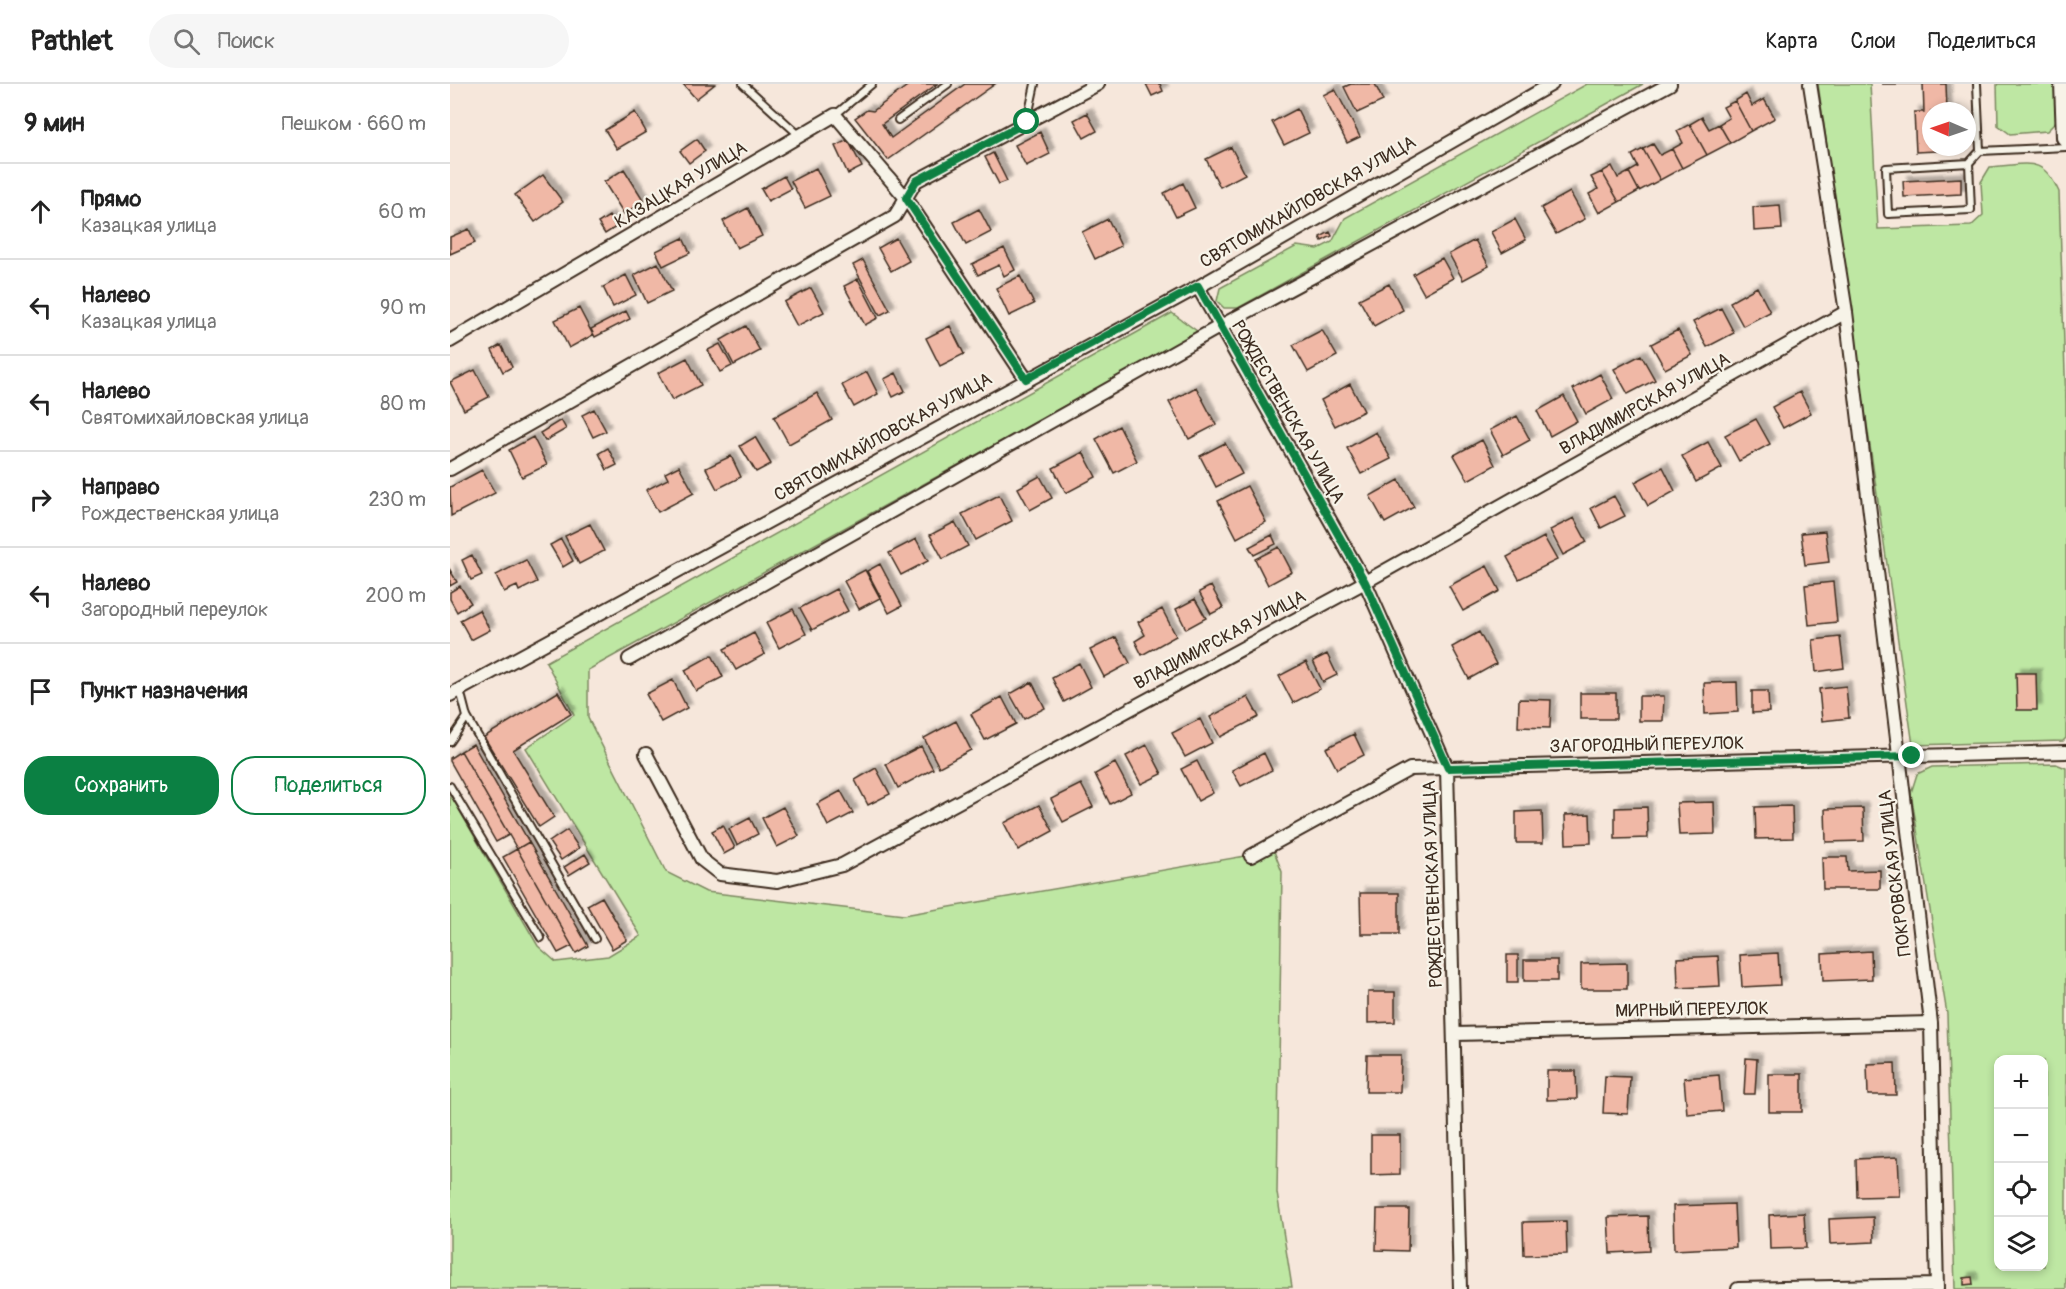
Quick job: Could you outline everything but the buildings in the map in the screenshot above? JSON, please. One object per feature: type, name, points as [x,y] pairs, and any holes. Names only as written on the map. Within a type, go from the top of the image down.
[{"type":"main road","points":[[2064,84],[2066,137]]},
{"type":"street","points":[[450,469],[895,216],[916,181],[1098,84]]},
{"type":"street","name":"СВЯТОМИХАЙЛОВСКАЯ УЛИЦА","points":[[455,692],[1198,286],[1552,84]]},
{"type":"street","points":[[629,659],[1219,327],[1670,84]]},
{"type":"street","name":"ПОКРОВСКАЯ УЛИЦА","points":[[1810,84],[1846,312],[1931,1023],[1937,1287]]},
{"type":"street","name":"КАЗАЦКАЯ УЛИЦА","points":[[450,341],[836,115]]},
{"type":"street","points":[[836,115],[906,198],[1026,379]]},
{"type":"street","name":"РОЖДЕСТВЕНСКАЯ УЛИЦА","points":[[1198,286],[1219,327],[1365,582],[1448,768],[1460,1289]]},
{"type":"street","name":"ВЛАДИМИРСКАЯ УЛИЦА","points":[[646,754],[702,860],[720,874],[777,881],[843,865],[1365,582],[1846,312]]},
{"type":"street","name":"ЗАГОРОДНЫЙ ПЕРЕУЛОК","points":[[1251,856],[1410,769],[2066,752]]},
{"type":"street","name":"МИРНЫЙ ПЕРЕУЛОК","points":[[1455,1034],[1931,1023]]},
{"type":"street","points":[[1738,1289],[1937,1287]]},
{"type":"lane","points":[[743,84],[799,136]]},
{"type":"lane","points":[[836,115],[872,84]]},
{"type":"lane","points":[[898,120],[948,84]]},
{"type":"lane","points":[[1027,122],[1035,84]]},
{"type":"lane","points":[[1970,163],[1886,168],[1888,214],[1971,210],[1970,163],[1980,151],[1977,84]]},
{"type":"lane","points":[[1980,151],[2066,147]]},
{"type":"lane","points":[[455,692],[467,717],[595,939]]},
{"type":"lane","points":[[450,742],[467,717]]},
{"type":"lane","points":[[450,786],[541,938]]},
{"type":"green space","points":[[1587,84],[1643,84],[1238,308],[1224,308],[1217,301],[1220,288],[1297,246],[1318,249],[1332,242],[1345,218]]},
{"type":"green space","points":[[1818,84],[1870,84],[1878,229],[1971,226],[1983,215],[1981,182],[1990,167],[2032,164],[2046,172],[2059,192],[2066,403],[2066,738],[2063,741],[1913,745]]},
{"type":"green space","points":[[1997,84],[2055,84],[2056,122],[2047,131],[2010,134],[1998,125]]},
{"type":"green space","points":[[1172,313],[1201,334],[1068,404],[588,670],[588,718],[666,872],[706,892],[904,915],[1274,851],[1282,872],[1277,1193],[1292,1287],[450,1289],[450,794],[538,946],[556,962],[608,956],[641,936],[526,748],[574,715],[546,662]]},
{"type":"green space","points":[[2056,764],[2066,768],[2066,1289],[1955,1289],[1947,1014],[1911,793],[1917,774],[1932,767]]},
{"type":"route","points":[[1027,122],[916,181],[906,198],[1026,379],[1198,286],[1219,327],[1365,582],[1448,768],[1912,756]]}]
